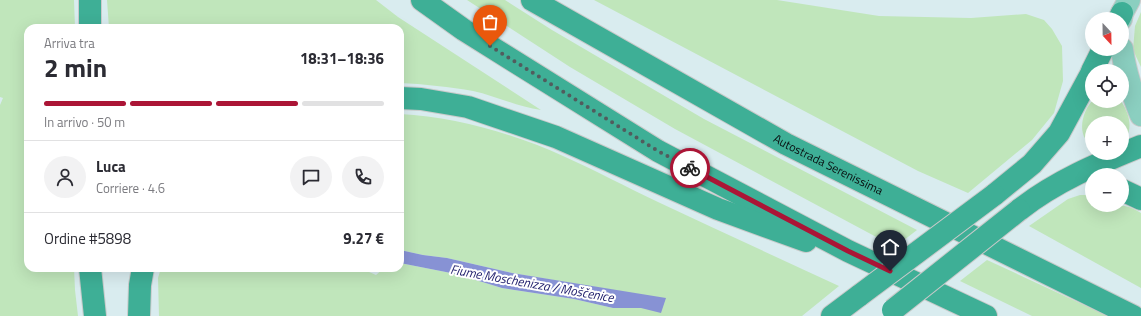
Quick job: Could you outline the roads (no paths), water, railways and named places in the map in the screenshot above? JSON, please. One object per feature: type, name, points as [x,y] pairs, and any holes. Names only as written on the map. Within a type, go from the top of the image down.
[{"type":"highway","points":[[90,0],[90,24]]},
{"type":"highway","points":[[422,0],[464,30],[658,151],[848,251],[986,316]]},
{"type":"highway","name":"Autostrada Serenissima","points":[[532,0],[786,144],[1133,316]]},
{"type":"highway","points":[[832,316],[994,195],[1032,164],[1059,133],[1085,84]]},
{"type":"highway","points":[[404,98],[421,99],[468,107],[534,129],[556,137],[718,209],[800,240],[848,251]]},
{"type":"highway","points":[[889,313],[1037,196],[1070,177],[1141,146]]},
{"type":"highway","points":[[1070,177],[1085,178]]},
{"type":"highway","points":[[1129,193],[1141,199]]},
{"type":"highway","points":[[90,272],[95,316]]},
{"type":"highway","points":[[139,316],[140,285],[142,272]]},
{"type":"main road","points":[[1123,56],[1130,87],[1141,115]]},
{"type":"water","name":"Fiume Moschenizza / Moščenice","points":[[404,251],[447,258],[512,273],[666,298],[661,313],[641,308],[613,308],[574,299],[502,288],[456,274],[404,264]]}]
